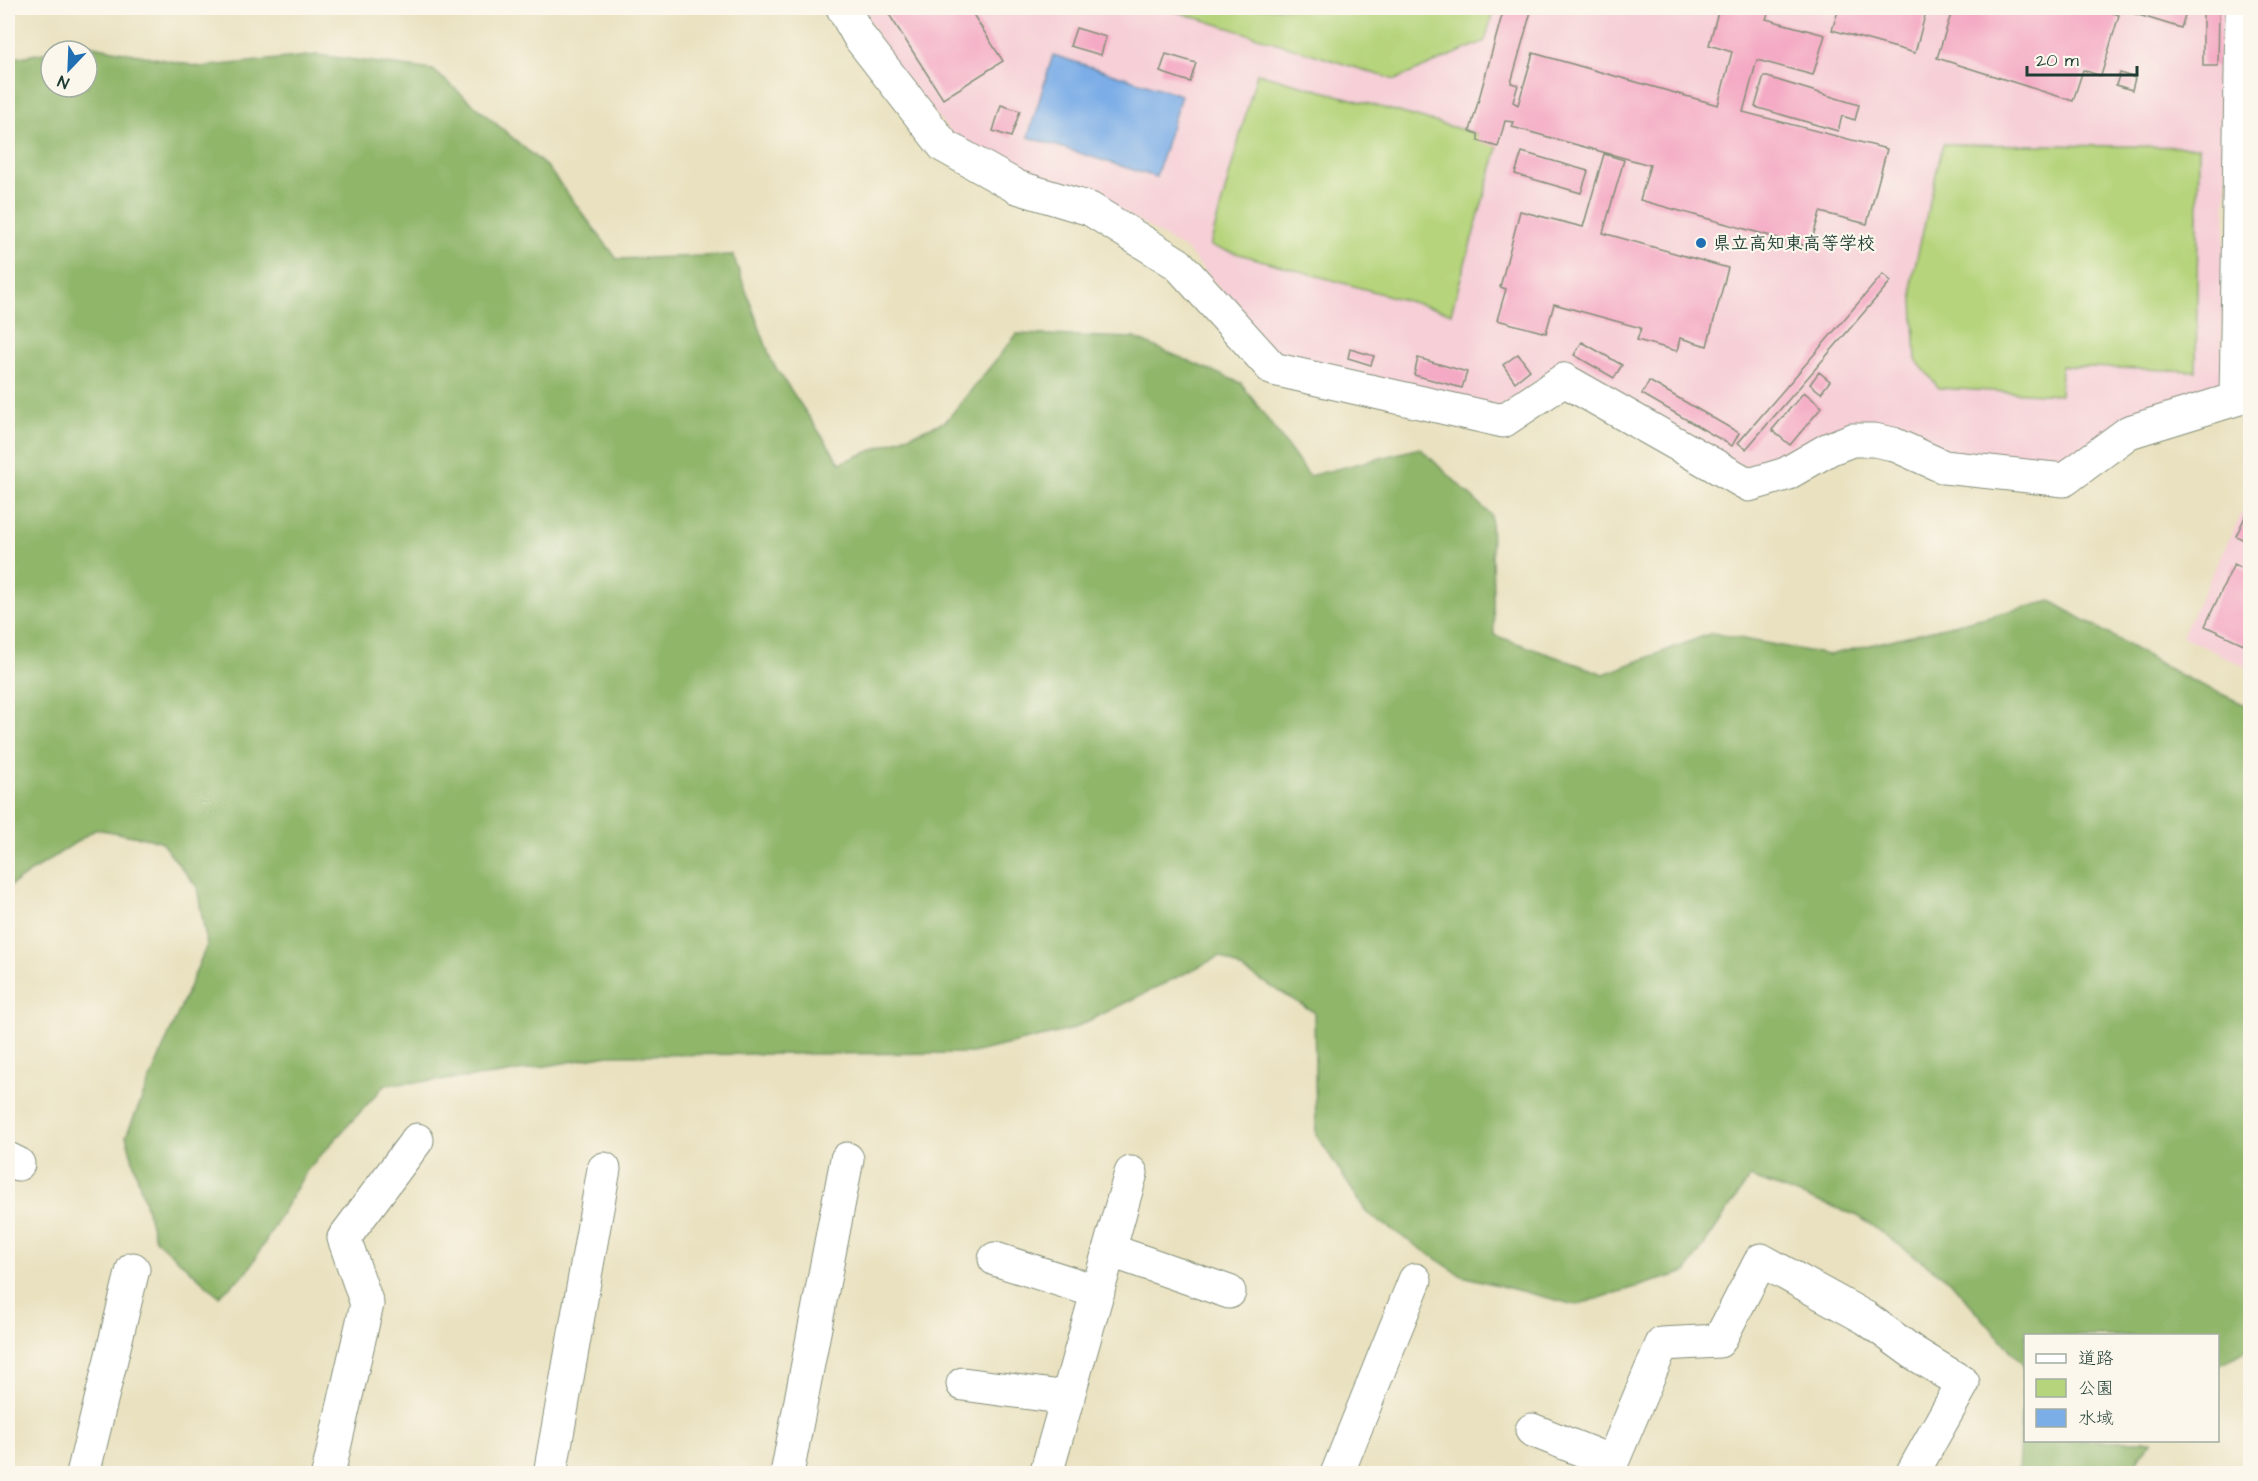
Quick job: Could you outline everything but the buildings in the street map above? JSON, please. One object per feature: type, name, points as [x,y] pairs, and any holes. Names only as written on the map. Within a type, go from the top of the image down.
[{"type":"street","points":[[843,8],[860,38],[944,146],[1017,187],[1090,209],[1178,264],[1273,369],[1503,421],[1564,380],[1749,485],[1786,474],[1829,449],[1852,440],[1874,440],[1893,444],[1944,468],[2064,480],[2129,432],[2236,399],[2242,8]]},
{"type":"street","points":[[328,1473],[367,1304],[344,1238],[417,1140]]},
{"type":"street","points":[[787,1473],[847,1159]]},
{"type":"street","points":[[550,1473],[604,1169]]},
{"type":"street","points":[[1046,1473],[1131,1173]]},
{"type":"street","points":[[1109,1250],[1229,1292]]},
{"type":"street","points":[[995,1259],[1098,1292]]},
{"type":"street","points":[[1532,1430],[1610,1468],[1662,1344],[1719,1341],[1761,1260],[1866,1318],[1914,1353],[1963,1383],[1912,1473]]},
{"type":"street","points":[[83,1473],[133,1269]]},
{"type":"street","points":[[1337,1473],[1415,1280]]},
{"type":"street","points":[[963,1384],[1068,1398]]},
{"type":"shaded area","name":"県立高知東高等学校","points":[[862,8],[2231,8],[2221,387],[2059,463],[2047,464],[1952,454],[1883,426],[1862,423],[1852,425],[1779,465],[1751,468],[1734,463],[1560,364],[1501,408],[1278,357],[1188,251],[1094,194],[1024,173],[952,134],[892,61]]},
{"type":"shaded area","points":[[2250,496],[2250,669],[2182,636]]},
{"type":"green space","points":[[1165,8],[1494,8],[1485,41],[1395,80]]},
{"type":"green space","points":[[99,47],[201,67],[317,55],[433,70],[548,168],[617,259],[733,255],[772,362],[840,463],[946,421],[1017,334],[1134,338],[1241,383],[1309,476],[1420,448],[1491,515],[1494,635],[1604,674],[1712,633],[1829,655],[2051,601],[2180,675],[2250,707],[2250,1349],[2219,1364],[2219,1334],[2024,1334],[2024,1366],[1950,1281],[1858,1216],[1750,1177],[1686,1272],[1576,1305],[1462,1276],[1367,1213],[1316,1134],[1314,1012],[1220,956],[1070,1030],[972,1053],[608,1055],[496,1075],[385,1085],[307,1170],[248,1271],[219,1296],[155,1239],[126,1136],[207,945],[197,887],[160,841],[96,829],[8,887],[8,59],[39,54],[39,99],[99,99]]},
{"type":"green space","points":[[1257,73],[1478,134],[1498,147],[1451,313],[1210,246]]},
{"type":"green space","points":[[1943,144],[2199,147],[2196,371],[2061,366],[2060,395],[1939,388],[1916,360],[1912,279]]},
{"type":"green space","points":[[2024,1366],[2024,1442],[2151,1442],[2139,1457],[2133,1473],[2018,1473]]},
{"type":"water","points":[[1053,55],[1181,95],[1156,177],[1028,137]]},
{"type":"place","name":"県立高知東高等学校","points":[[1701,243]]}]
